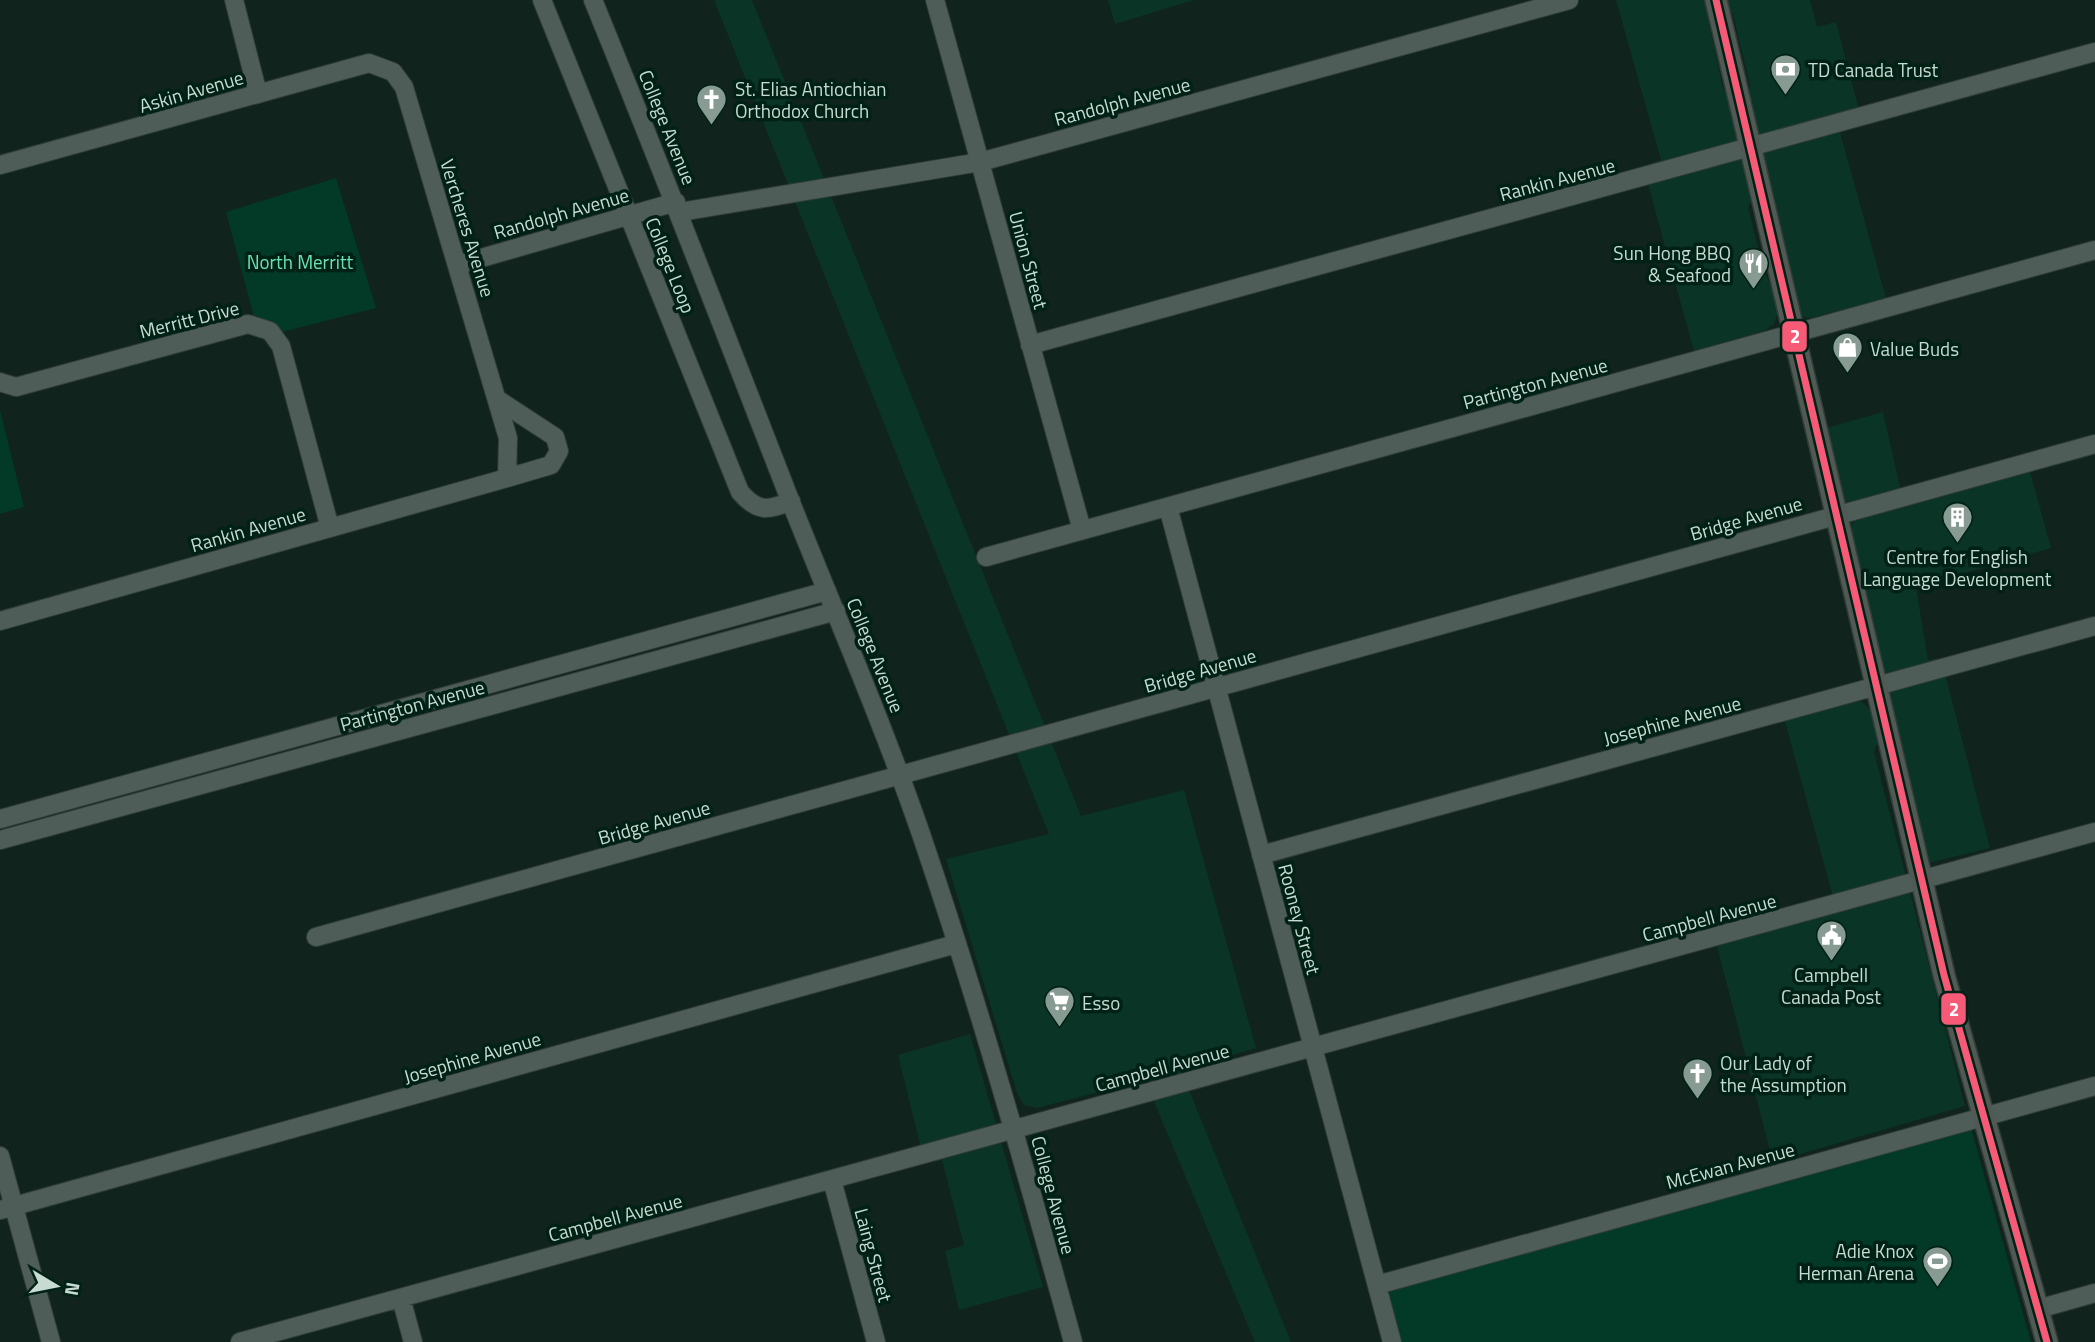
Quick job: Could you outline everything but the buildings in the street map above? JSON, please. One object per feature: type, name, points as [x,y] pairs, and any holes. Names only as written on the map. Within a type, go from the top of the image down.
[{"type":"main road","points":[[1716,0],[1944,975],[2047,1342]]},
{"type":"street","points":[[234,0],[258,94]]},
{"type":"street","name":"College Loop","points":[[542,0],[740,492],[750,504],[764,509],[791,501]]},
{"type":"street","name":"College Avenue","points":[[593,0],[678,207],[900,775],[1014,1129],[1073,1342]]},
{"type":"street","name":"Union Street","points":[[935,0],[1082,530]]},
{"type":"street","name":"Randolph Avenue","points":[[457,265],[629,216],[980,162],[1569,0]]},
{"type":"street","name":"Rankin Avenue","points":[[1030,345],[2095,51]]},
{"type":"street","name":"Askin Avenue","points":[[0,165],[369,63],[393,72]]},
{"type":"street","name":"Vercheres Avenue","points":[[393,72],[404,87],[508,438],[507,478]]},
{"type":"street","name":"Partington Avenue","points":[[986,557],[2095,250]]},
{"type":"street","name":"Merritt Drive","points":[[0,382],[16,387],[248,324],[270,331],[281,346],[330,528]]},
{"type":"street","points":[[497,400],[555,437],[559,451],[551,465],[507,478]]},
{"type":"street","name":"Bridge Avenue","points":[[316,937],[2095,444]]},
{"type":"street","name":"Rankin Avenue","points":[[0,621],[507,478]]},
{"type":"street","name":"Rooney Street","points":[[1168,506],[1392,1342]]},
{"type":"street","name":"Partington Avenue","points":[[0,819],[827,591]]},
{"type":"street","name":"Partington Avenue","points":[[0,840],[836,611]]},
{"type":"street","name":"Josephine Avenue","points":[[1261,855],[2095,626]]},
{"type":"street","name":"Campbell Avenue","points":[[240,1342],[2095,832]]},
{"type":"street","name":"Josephine Avenue","points":[[7,1208],[956,944]]},
{"type":"street","name":"McEwan Avenue","points":[[1377,1285],[2095,1086]]},
{"type":"street","points":[[0,1156],[7,1208],[51,1342]]},
{"type":"street","name":"Laing Street","points":[[832,1180],[876,1342]]},
{"type":"street","points":[[2038,1309],[2095,1293]]},
{"type":"street","points":[[401,1298],[412,1342]]},
{"type":"shaded area","points":[[714,0],[752,0],[1081,816],[1184,790],[1256,1048],[1181,1070],[1291,1342],[1255,1342],[1145,1080],[1037,1108],[1024,1105],[1017,1093],[946,859],[1049,834]]},
{"type":"shaded area","points":[[1108,0],[1194,0],[1115,24]]},
{"type":"shaded area","points":[[1616,0],[1708,0],[1712,10],[1709,23],[1723,88],[1731,102],[1753,196],[1748,207],[1764,272],[1779,308],[1774,324],[1764,331],[1694,351],[1643,166],[1661,160]]},
{"type":"shaded area","points":[[1725,0],[1810,0],[1817,27],[1836,22],[1859,110],[1836,118],[1886,298],[1811,318],[1796,312],[1789,282],[1792,275],[1776,206],[1769,197],[1747,96],[1750,86],[1733,14],[1726,6]]},
{"type":"shaded area","points":[[1883,412],[1901,491],[1853,504],[1844,502],[1826,428]]},
{"type":"shaded area","points":[[2029,468],[2051,548],[1916,587],[1928,660],[1941,658],[1990,848],[1928,863],[1850,530],[1854,520],[1865,514]]},
{"type":"shaded area","points":[[1852,700],[1862,702],[1870,710],[1878,740],[1874,752],[1965,1106],[1773,1162],[1717,946],[1837,911],[1784,718]]},
{"type":"shaded area","points":[[970,1034],[1043,1287],[959,1310],[945,1251],[964,1245],[942,1160],[925,1164],[898,1055]]},
{"type":"green space","name":"North Merritt","points":[[336,178],[376,308],[282,332],[267,321],[254,317],[226,212]]},
{"type":"green space","points":[[0,410],[24,507],[0,514]]},
{"type":"green space","points":[[1971,1128],[2031,1342],[1400,1342],[1386,1291]]},
{"type":"transit line","name":"2","points":[[1716,0],[1944,975],[2047,1342]]},
{"type":"place","name":"TD Canada Trust","points":[[1785,96]]},
{"type":"place","name":"St. Elias Antiochian Orthodox Church","points":[[712,126]]},
{"type":"place","name":"Sun Hong BBQ & Seafood","points":[[1754,290]]},
{"type":"place","name":"Value Buds","points":[[1847,375]]},
{"type":"place","name":"Centre for English Language Development","points":[[1957,544]]},
{"type":"place","name":"Campbell Canada Post","points":[[1831,962]]},
{"type":"place","name":"Esso","points":[[1059,1029]]},
{"type":"place","name":"Our Lady of the Assumption","points":[[1697,1100]]},
{"type":"place","name":"Adie Knox Herman Arena","points":[[1937,1288]]}]
